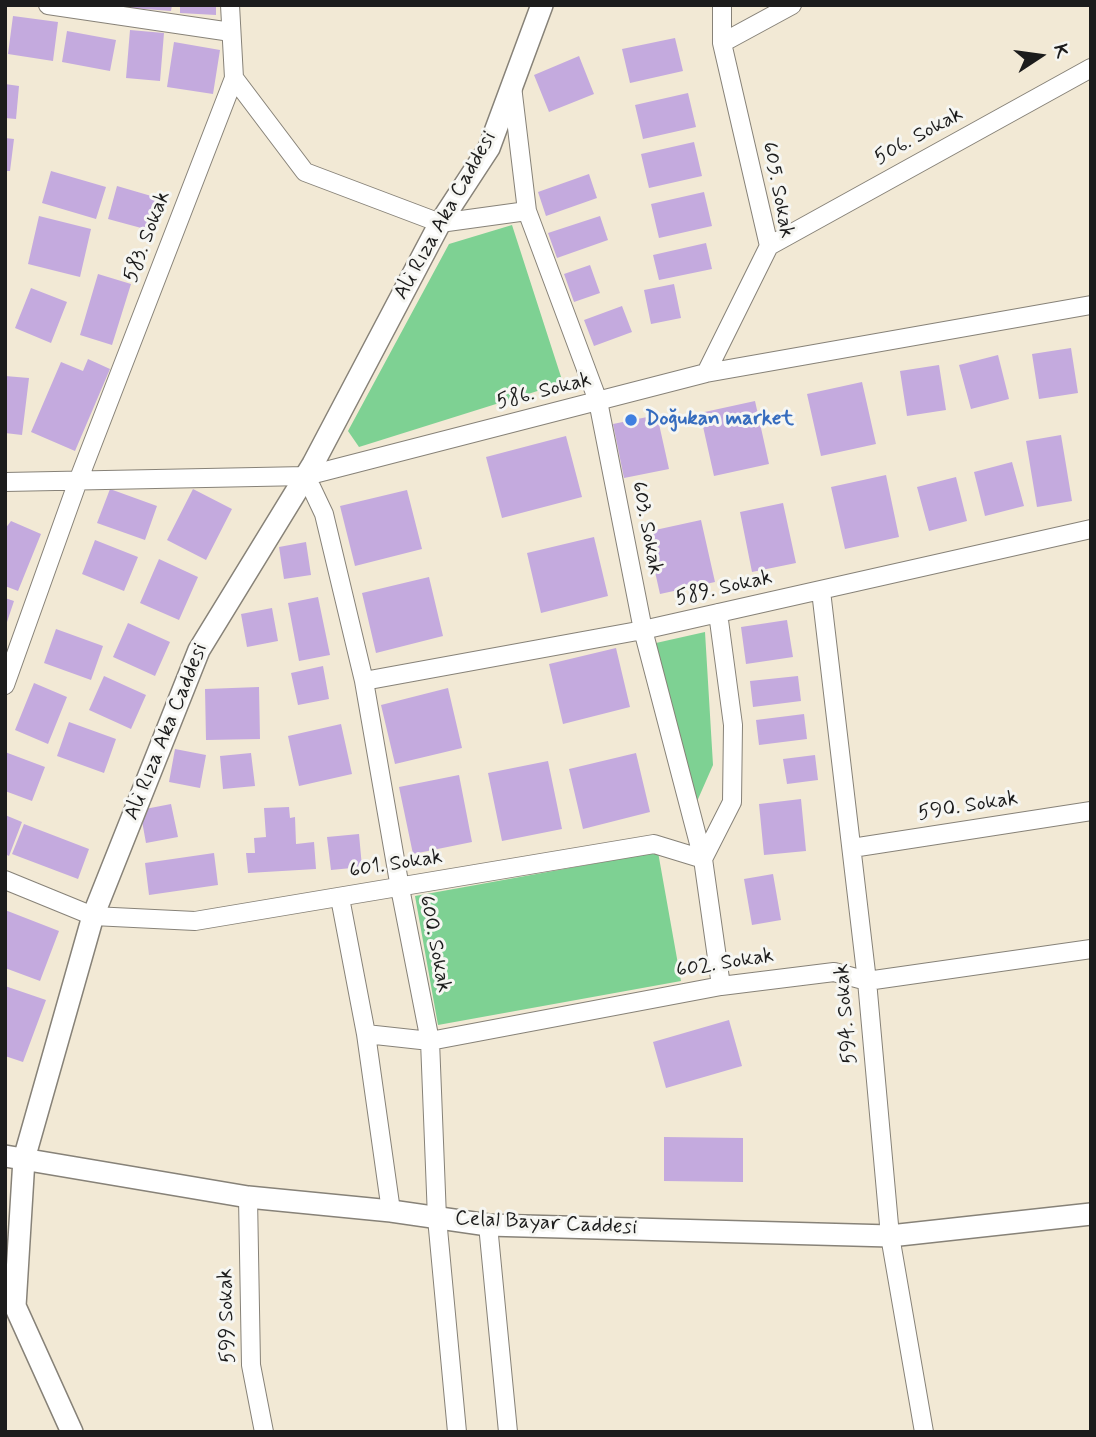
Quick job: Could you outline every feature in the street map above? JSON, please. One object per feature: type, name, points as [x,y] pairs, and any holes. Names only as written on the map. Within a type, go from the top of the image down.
[{"type":"street","points":[[48,5],[231,32]]},
{"type":"street","name":"583. Sokak","points":[[5,685],[78,481],[233,78],[230,5]]},
{"type":"street","name":"Ali Rıza Aka Caddesi","points":[[72,1432],[8,1306],[15,1158],[93,916],[198,650],[306,476],[440,223],[489,148],[542,5]]},
{"type":"street","name":"605. Sokak","points":[[706,373],[769,246],[722,43],[722,5]]},
{"type":"street","points":[[722,43],[792,5]]},
{"type":"street","name":"506. Sokak","points":[[769,246],[1091,68]]},
{"type":"street","points":[[233,78],[305,172],[440,223],[527,211]]},
{"type":"street","name":"603. Sokak","points":[[512,85],[527,211],[598,401],[643,630],[703,859],[721,986]]},
{"type":"street","name":"586. Sokak","points":[[5,482],[306,476],[706,373],[1091,305]]},
{"type":"street","name":"600. Sokak","points":[[306,476],[324,514],[364,681],[430,1041],[437,1218],[457,1432]]},
{"type":"street","name":"589. Sokak","points":[[364,681],[643,630],[1091,529]]},
{"type":"street","name":"594. Sokak","points":[[821,591],[867,981],[890,1236],[924,1432]]},
{"type":"street","points":[[703,859],[732,802],[733,725],[718,613]]},
{"type":"street","name":"590. Sokak","points":[[852,848],[1091,811]]},
{"type":"street","name":"601. Sokak","points":[[5,880],[93,916],[195,921],[654,845],[703,859]]},
{"type":"street","points":[[340,898],[366,1034],[391,1211]]},
{"type":"street","name":"602. Sokak","points":[[366,1034],[430,1041],[721,986],[834,972],[867,981],[1091,950]]},
{"type":"street","name":"Celal Bayar Caddesi","points":[[15,1158],[248,1197],[391,1211],[488,1225],[890,1236],[1091,1214]]},
{"type":"street","name":"599 Sokak","points":[[248,1197],[251,1365],[264,1432]]},
{"type":"street","points":[[488,1225],[508,1432]]},
{"type":"green space","points":[[512,225],[563,383],[359,447],[348,431],[449,244]]},
{"type":"green space","points":[[705,632],[713,765],[695,806],[656,643]]},
{"type":"green space","points":[[658,852],[681,981],[438,1025],[415,896]]},
{"type":"building","points":[[131,5],[172,5],[171,11],[131,8]]},
{"type":"building","points":[[180,5],[216,5],[216,15],[180,13]]},
{"type":"building","points":[[13,16],[58,22],[53,61],[8,54]]},
{"type":"building","points":[[130,30],[164,33],[160,81],[126,78]]},
{"type":"building","points":[[67,31],[116,40],[110,71],[62,62]]},
{"type":"building","points":[[675,38],[683,71],[630,83],[622,49]]},
{"type":"building","points":[[174,42],[220,50],[213,94],[167,87]]},
{"type":"building","points":[[579,56],[594,94],[549,112],[534,75]]},
{"type":"building","points":[[5,84],[19,86],[16,119],[5,118]]},
{"type":"building","points":[[688,93],[696,127],[643,139],[635,105]]},
{"type":"building","points":[[5,138],[14,139],[10,171],[5,171]]},
{"type":"building","points":[[694,142],[702,176],[649,188],[641,154]]},
{"type":"building","points":[[51,171],[106,187],[96,219],[42,203]]},
{"type":"building","points":[[589,174],[597,198],[546,216],[538,192]]},
{"type":"building","points":[[117,186],[165,200],[156,232],[108,219]]},
{"type":"building","points":[[704,192],[712,226],[659,238],[651,204]]},
{"type":"building","points":[[39,216],[91,229],[80,277],[28,264]]},
{"type":"building","points":[[600,216],[608,240],[557,258],[548,233]]},
{"type":"building","points":[[706,243],[712,269],[659,280],[653,255]]},
{"type":"building","points":[[590,265],[600,293],[574,302],[564,274]]},
{"type":"building","points":[[98,274],[131,284],[112,345],[80,335]]},
{"type":"building","points":[[674,284],[681,318],[651,324],[644,290]]},
{"type":"building","points":[[31,288],[67,302],[51,343],[15,328]]},
{"type":"building","points":[[622,306],[632,332],[594,346],[584,320]]},
{"type":"building","points":[[1071,348],[1078,393],[1039,399],[1032,354]]},
{"type":"building","points":[[998,355],[1009,399],[971,409],[959,365]]},
{"type":"building","points":[[88,359],[110,369],[75,451],[31,432],[61,362],[83,371]]},
{"type":"building","points":[[939,365],[946,410],[907,416],[900,371]]},
{"type":"building","points":[[5,376],[29,378],[22,435],[5,433]]},
{"type":"building","points":[[862,382],[876,444],[821,456],[807,394]]},
{"type":"building","points":[[755,401],[769,464],[714,476],[700,413]]},
{"type":"building","points":[[657,415],[669,469],[624,478],[613,424]]},
{"type":"building","points":[[1061,435],[1072,501],[1037,507],[1026,441]]},
{"type":"building","points":[[566,436],[582,497],[502,518],[486,457]]},
{"type":"building","points":[[1012,462],[1024,506],[985,516],[974,472]]},
{"type":"building","points":[[886,475],[899,537],[845,549],[831,487]]},
{"type":"building","points":[[956,477],[967,521],[929,531],[917,487]]},
{"type":"building","points":[[110,489],[157,506],[145,540],[97,523]]},
{"type":"building","points":[[193,489],[232,509],[206,560],[167,540]]},
{"type":"building","points":[[407,490],[422,549],[355,566],[340,506]]},
{"type":"building","points":[[783,503],[796,563],[752,572],[740,512]]},
{"type":"building","points":[[701,520],[715,582],[660,594],[646,532]]},
{"type":"building","points":[[11,521],[41,534],[18,591],[5,586],[5,529]]},
{"type":"building","points":[[594,537],[608,596],[541,613],[527,553]]},
{"type":"building","points":[[95,540],[138,557],[124,591],[82,574]]},
{"type":"building","points":[[306,542],[311,575],[284,579],[279,547]]},
{"type":"building","points":[[159,559],[198,577],[179,620],[140,603]]},
{"type":"building","points":[[429,577],[443,636],[376,653],[362,593]]},
{"type":"building","points":[[318,597],[330,655],[299,661],[288,603]]},
{"type":"building","points":[[5,598],[14,601],[6,625],[5,625]]},
{"type":"building","points":[[272,608],[278,641],[247,647],[241,614]]},
{"type":"building","points":[[787,620],[793,657],[746,664],[741,627]]},
{"type":"building","points":[[128,623],[170,642],[155,676],[113,657]]},
{"type":"building","points":[[56,629],[103,646],[91,680],[44,663]]},
{"type":"building","points":[[616,648],[630,707],[563,724],[549,664]]},
{"type":"building","points":[[323,666],[329,699],[298,705],[291,673]]},
{"type":"building","points":[[104,676],[146,695],[131,729],[89,710]]},
{"type":"building","points":[[798,676],[801,701],[753,707],[750,681]]},
{"type":"building","points":[[34,683],[67,697],[48,744],[15,730]]},
{"type":"building","points":[[259,687],[260,739],[206,740],[205,689]]},
{"type":"building","points":[[448,688],[462,748],[395,764],[381,705]]},
{"type":"building","points":[[804,714],[807,739],[759,745],[756,720]]},
{"type":"building","points":[[69,722],[116,739],[104,773],[57,756]]},
{"type":"building","points":[[341,724],[352,774],[299,786],[288,736]]},
{"type":"building","points":[[175,749],[206,755],[200,788],[169,782]]},
{"type":"building","points":[[5,752],[45,767],[32,801],[5,791]]},
{"type":"building","points":[[251,753],[255,786],[223,789],[220,756]]},
{"type":"building","points":[[636,753],[650,812],[583,829],[569,769]]},
{"type":"building","points":[[815,755],[818,780],[787,784],[783,759]]},
{"type":"building","points":[[548,761],[562,829],[502,841],[488,773]]},
{"type":"building","points":[[459,775],[472,842],[413,854],[399,787]]},
{"type":"building","points":[[801,799],[806,851],[764,855],[759,804]]},
{"type":"building","points":[[171,804],[178,837],[146,843],[140,810]]},
{"type":"building","points":[[289,807],[290,818],[295,817],[296,844],[314,842],[316,869],[248,873],[246,853],[255,853],[254,838],[266,837],[264,808]]},
{"type":"building","points":[[5,815],[22,822],[9,856],[5,854]]},
{"type":"building","points":[[24,824],[89,849],[78,879],[12,854]]},
{"type":"building","points":[[359,834],[362,867],[331,870],[327,837]]},
{"type":"building","points":[[214,853],[218,885],[149,895],[145,863]]},
{"type":"building","points":[[773,874],[781,920],[752,925],[744,879]]},
{"type":"building","points":[[5,910],[59,931],[40,981],[5,968]]},
{"type":"building","points":[[5,986],[46,1000],[23,1062],[5,1056]]},
{"type":"building","points":[[729,1020],[742,1066],[666,1088],[653,1042]]},
{"type":"building","points":[[664,1137],[743,1138],[743,1182],[664,1181]]},
{"type":"place","name":"Doğukan market","points":[[631,420]]}]
